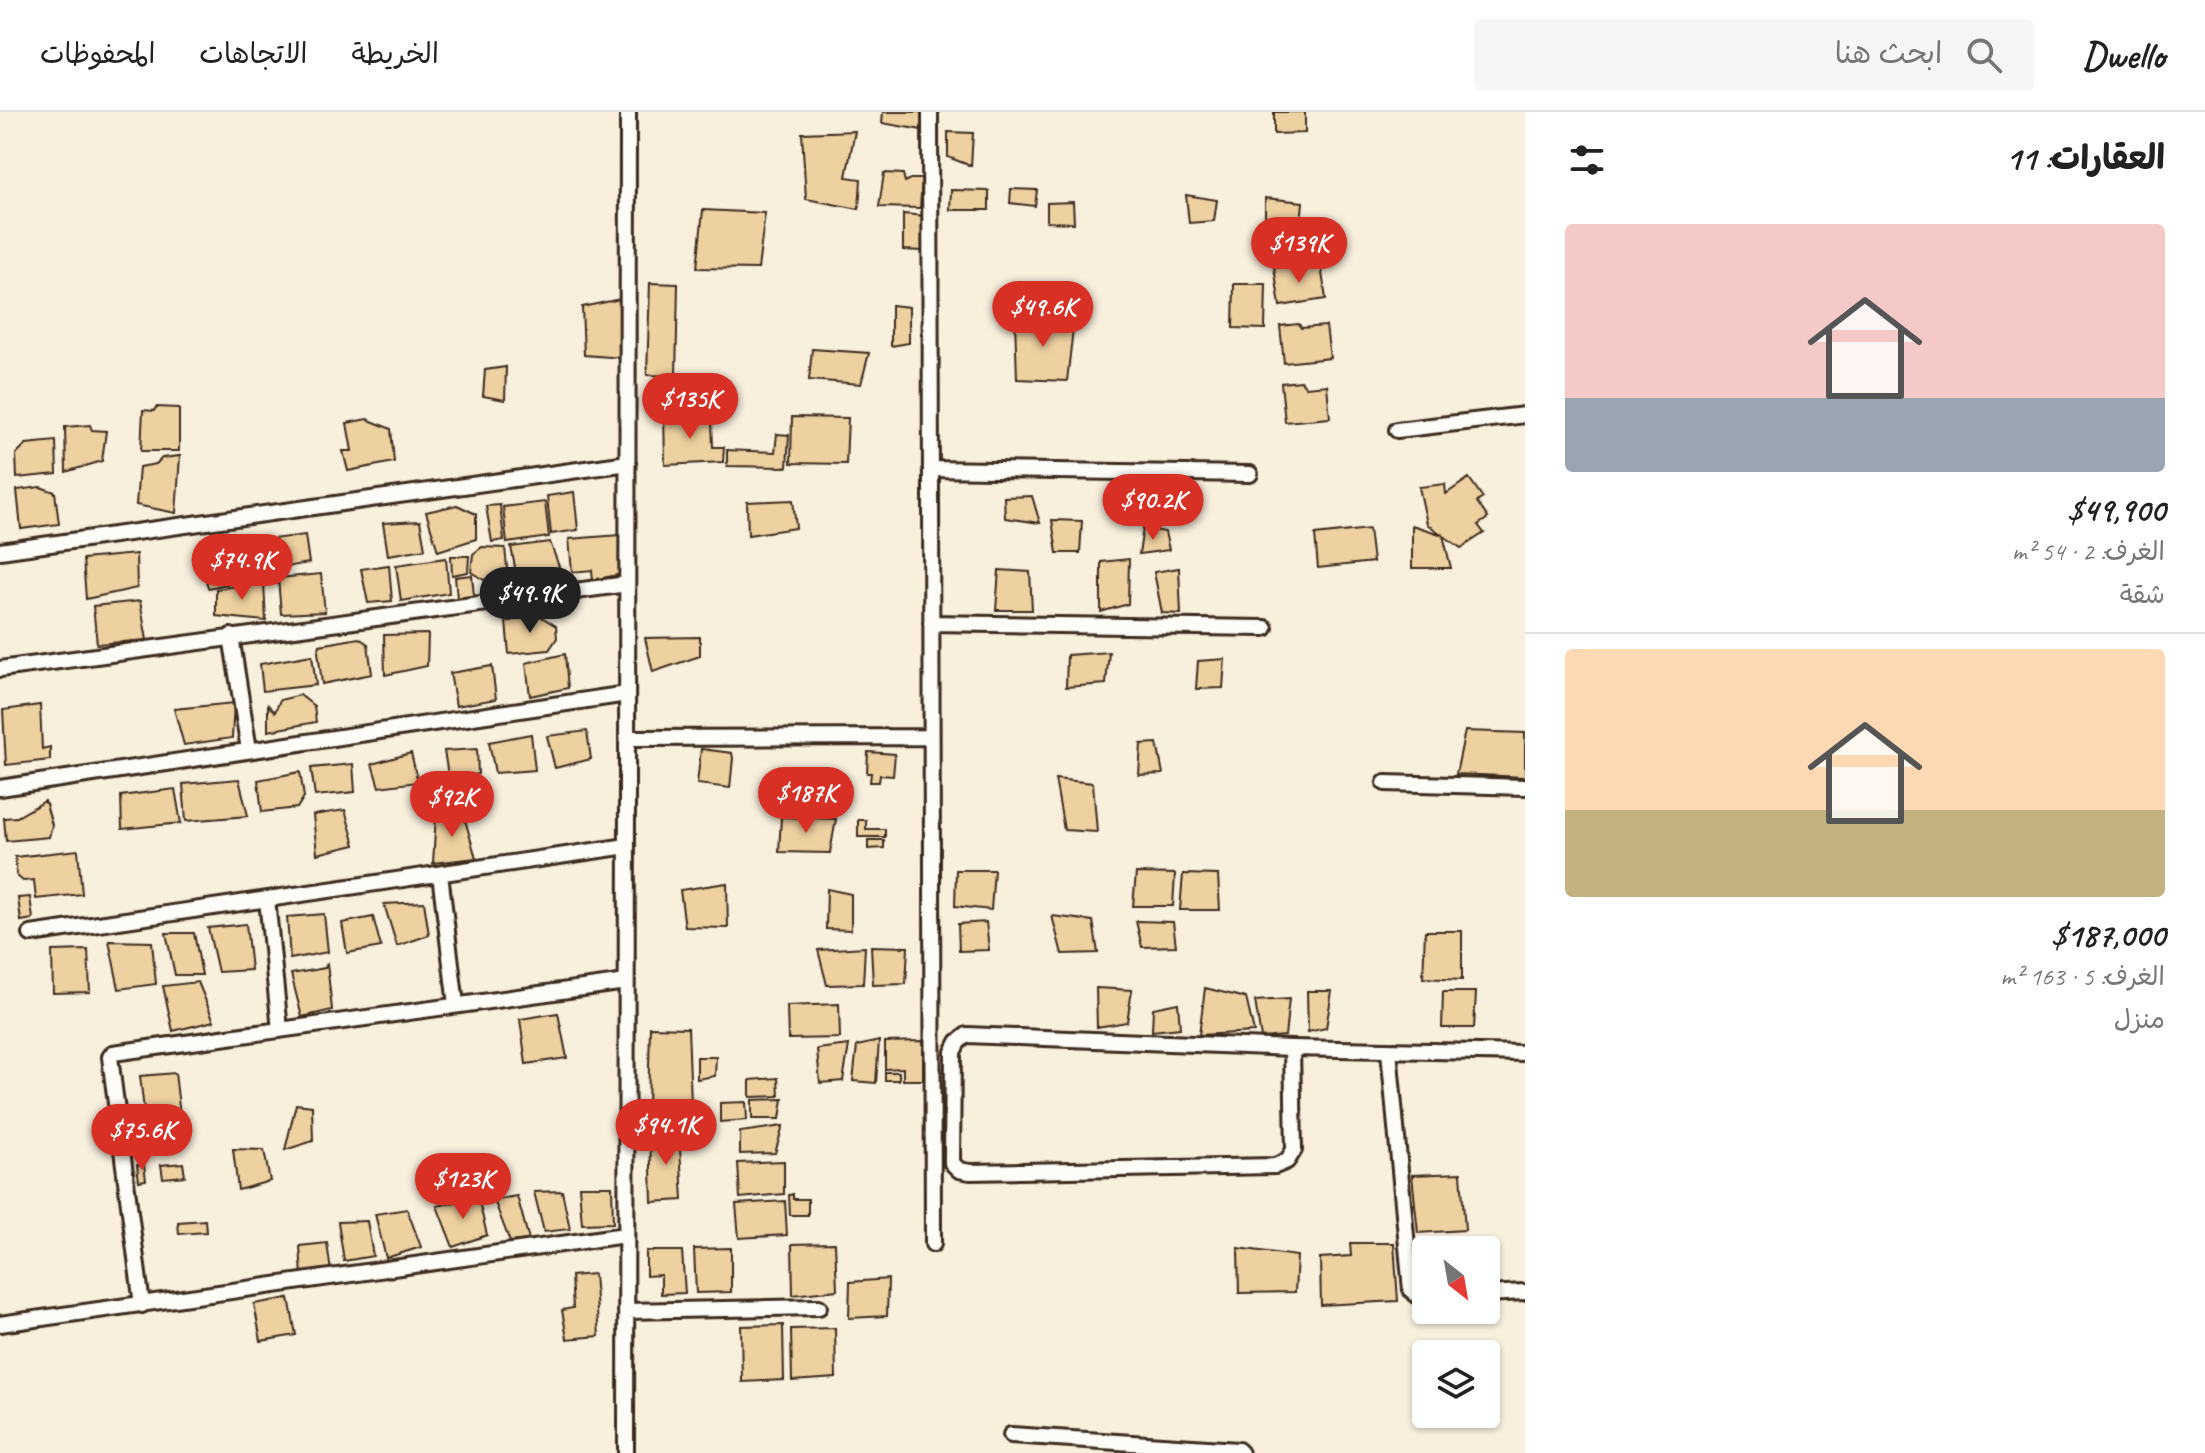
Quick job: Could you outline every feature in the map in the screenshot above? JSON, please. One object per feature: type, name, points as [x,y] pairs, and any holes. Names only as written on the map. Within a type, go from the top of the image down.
[{"type":"street","points":[[626,1453],[628,112]]},
{"type":"street","points":[[930,112],[933,1244]]},
{"type":"street","points":[[1397,430],[1525,415]]},
{"type":"street","points":[[0,551],[628,463]]},
{"type":"street","points":[[931,469],[1250,474]]},
{"type":"street","points":[[0,669],[627,584]]},
{"type":"street","points":[[931,623],[1265,628]]},
{"type":"street","points":[[231,636],[249,750]]},
{"type":"street","points":[[0,788],[627,694]]},
{"type":"street","points":[[628,738],[931,737]]},
{"type":"street","points":[[1385,783],[1525,787]]},
{"type":"street","points":[[31,934],[627,846]]},
{"type":"street","points":[[440,874],[456,1005]]},
{"type":"street","points":[[267,899],[280,1030]]},
{"type":"street","points":[[142,1305],[110,1057],[116,1052],[626,982]]},
{"type":"street","points":[[1292,1048],[1294,1150],[1287,1161],[1275,1166],[970,1172],[959,1170],[952,1163],[953,1052],[958,1042],[967,1035],[1292,1048],[1525,1053]]},
{"type":"street","points":[[1389,1051],[1412,1291]]},
{"type":"street","points":[[0,1324],[625,1235]]},
{"type":"street","points":[[1500,1293],[1525,1292]]},
{"type":"street","points":[[626,1311],[819,1307]]},
{"type":"street","points":[[1011,1435],[1238,1450],[1241,1453]]},
{"type":"building","points":[[883,112],[922,112],[922,130],[882,123]]},
{"type":"building","points":[[1274,112],[1305,112],[1305,133],[1274,134]]},
{"type":"building","points":[[855,131],[846,177],[861,179],[859,209],[806,199],[802,133]]},
{"type":"building","points":[[948,132],[973,133],[971,166],[948,157]]},
{"type":"building","points":[[884,173],[903,174],[905,182],[922,179],[920,208],[879,207]]},
{"type":"building","points":[[1011,189],[1037,190],[1035,206],[1010,203]]},
{"type":"building","points":[[951,190],[989,191],[989,210],[950,210]]},
{"type":"building","points":[[1186,195],[1217,200],[1214,221],[1189,223]]},
{"type":"building","points":[[1265,198],[1303,202],[1300,234],[1265,239]]},
{"type":"building","points":[[1073,202],[1074,223],[1047,222],[1047,203]]},
{"type":"building","points":[[703,210],[765,213],[758,269],[697,268]]},
{"type":"building","points":[[903,214],[926,216],[923,251],[903,250]]},
{"type":"building","points":[[1296,264],[1298,269],[1321,266],[1326,299],[1280,306],[1274,267]]},
{"type":"building","points":[[650,283],[678,284],[676,376],[647,375]]},
{"type":"building","points":[[1234,284],[1266,284],[1265,329],[1233,328]]},
{"type":"building","points":[[625,298],[624,358],[584,355],[582,307]]},
{"type":"building","points":[[891,305],[909,307],[909,343],[891,346]]},
{"type":"building","points":[[1015,320],[1074,320],[1067,381],[1017,379]]},
{"type":"building","points":[[1299,324],[1301,328],[1326,326],[1330,358],[1284,363],[1280,326]]},
{"type":"building","points":[[812,349],[869,353],[861,384],[809,380]]},
{"type":"building","points":[[506,367],[505,400],[483,396],[485,370]]},
{"type":"building","points":[[1301,381],[1306,387],[1327,385],[1330,418],[1285,422],[1281,383]]},
{"type":"building","points":[[156,407],[179,408],[179,451],[141,451],[143,410],[154,411]]},
{"type":"building","points":[[664,411],[679,413],[680,419],[712,420],[713,447],[724,447],[723,462],[665,465]]},
{"type":"building","points":[[792,417],[848,418],[846,464],[791,463]]},
{"type":"building","points":[[367,419],[391,429],[394,462],[348,471],[343,451],[352,451],[347,423]]},
{"type":"building","points":[[90,425],[92,430],[106,431],[102,461],[66,472],[65,427]]},
{"type":"building","points":[[777,434],[789,435],[787,467],[727,466],[727,450],[775,452]]},
{"type":"building","points":[[56,441],[57,474],[17,478],[16,454],[26,444]]},
{"type":"building","points":[[180,456],[176,513],[136,505],[139,467],[156,464],[162,458]]},
{"type":"building","points":[[1469,478],[1483,498],[1477,502],[1488,518],[1478,525],[1484,533],[1461,548],[1427,524],[1419,487],[1445,484],[1446,494]]},
{"type":"building","points":[[40,487],[55,492],[59,524],[21,529],[17,490]]},
{"type":"building","points":[[574,492],[578,530],[551,534],[547,496]]},
{"type":"building","points":[[1032,496],[1040,523],[1005,518],[1004,497]]},
{"type":"building","points":[[793,500],[796,528],[748,535],[747,502]]},
{"type":"building","points":[[545,502],[549,537],[507,543],[503,507]]},
{"type":"building","points":[[457,505],[476,514],[476,539],[438,551],[426,512]]},
{"type":"building","points":[[500,505],[504,540],[492,542],[486,506]]},
{"type":"building","points":[[1052,520],[1082,521],[1080,553],[1057,553]]},
{"type":"building","points":[[420,521],[425,549],[388,555],[383,523]]},
{"type":"building","points":[[1412,525],[1443,535],[1451,568],[1412,568]]},
{"type":"building","points":[[1143,528],[1165,532],[1169,550],[1139,554]]},
{"type":"building","points":[[1369,529],[1373,562],[1318,568],[1315,535]]},
{"type":"building","points":[[305,535],[309,563],[268,570],[263,540]]},
{"type":"building","points":[[620,535],[622,574],[593,580],[592,570],[572,572],[569,539]]},
{"type":"building","points":[[251,540],[258,578],[208,588],[198,548]]},
{"type":"building","points":[[550,542],[562,575],[518,582],[511,547]]},
{"type":"building","points":[[482,547],[505,548],[508,577],[484,580],[471,572],[473,554]]},
{"type":"building","points":[[136,554],[137,588],[86,599],[83,559]]},
{"type":"building","points":[[451,556],[469,556],[468,572],[452,575]]},
{"type":"building","points":[[446,558],[449,593],[401,601],[396,565]]},
{"type":"building","points":[[1129,559],[1128,604],[1101,612],[1101,562]]},
{"type":"building","points":[[389,565],[392,601],[368,603],[361,569]]},
{"type":"building","points":[[1179,568],[1181,614],[1162,613],[1154,572]]},
{"type":"building","points":[[999,570],[1030,572],[1032,610],[996,610]]},
{"type":"building","points":[[321,574],[325,612],[281,614],[278,578]]},
{"type":"building","points":[[472,575],[474,596],[457,598],[455,577]]},
{"type":"building","points":[[264,582],[266,621],[216,616],[216,589]]},
{"type":"building","points":[[140,601],[147,640],[97,644],[93,606]]},
{"type":"building","points":[[537,614],[556,626],[557,638],[549,650],[509,654],[506,622]]},
{"type":"building","points":[[428,634],[427,666],[385,675],[384,635]]},
{"type":"building","points":[[700,637],[700,656],[653,672],[645,638]]},
{"type":"building","points":[[359,638],[368,644],[372,674],[322,684],[320,645]]},
{"type":"building","points":[[1109,652],[1106,684],[1066,687],[1067,655]]},
{"type":"building","points":[[565,654],[568,688],[530,696],[526,663]]},
{"type":"building","points":[[312,655],[316,685],[263,691],[260,664]]},
{"type":"building","points":[[1225,659],[1223,688],[1196,689],[1198,661]]},
{"type":"building","points":[[492,666],[496,699],[456,706],[450,673]]},
{"type":"building","points":[[300,695],[314,706],[316,722],[268,731],[268,705],[275,712],[280,700]]},
{"type":"building","points":[[234,703],[232,738],[184,745],[174,709]]},
{"type":"building","points":[[40,705],[42,749],[50,747],[50,760],[6,765],[3,710]]},
{"type":"building","points":[[587,731],[591,759],[555,768],[547,736]]},
{"type":"building","points":[[1465,731],[1525,733],[1525,777],[1456,774]]},
{"type":"building","points":[[531,734],[535,770],[495,773],[489,742]]},
{"type":"building","points":[[1157,743],[1163,774],[1139,775],[1141,744]]},
{"type":"building","points":[[477,749],[478,774],[449,781],[444,751]]},
{"type":"building","points":[[701,749],[732,753],[730,788],[697,784]]},
{"type":"building","points":[[868,752],[895,754],[893,776],[880,775],[879,782],[870,782]]},
{"type":"building","points":[[411,753],[418,782],[379,787],[372,764]]},
{"type":"building","points":[[353,764],[355,792],[315,796],[311,768]]},
{"type":"building","points":[[300,772],[304,797],[297,808],[262,812],[258,780]]},
{"type":"building","points":[[239,779],[248,816],[186,821],[183,784]]},
{"type":"building","points":[[1055,779],[1093,783],[1097,832],[1064,830]]},
{"type":"building","points":[[175,789],[181,823],[122,829],[121,796]]},
{"type":"building","points":[[45,801],[52,825],[49,837],[6,841],[4,818],[17,817]]},
{"type":"building","points":[[345,810],[355,845],[317,854],[313,815]]},
{"type":"building","points":[[463,813],[476,858],[433,863],[436,815]]},
{"type":"building","points":[[781,817],[836,819],[830,853],[779,852]]},
{"type":"building","points":[[858,820],[866,820],[866,829],[885,829],[885,837],[858,837]]},
{"type":"building","points":[[868,840],[884,840],[884,848],[868,849]]},
{"type":"building","points":[[78,850],[82,894],[36,899],[34,880],[23,881],[17,876],[15,857]]},
{"type":"building","points":[[956,870],[994,870],[991,910],[955,906]]},
{"type":"building","points":[[1136,873],[1175,874],[1173,906],[1133,906]]},
{"type":"building","points":[[1183,874],[1218,875],[1220,910],[1180,910]]},
{"type":"building","points":[[727,883],[728,928],[685,927],[680,890]]},
{"type":"building","points":[[827,889],[851,894],[851,930],[826,929]]},
{"type":"building","points":[[30,897],[33,919],[21,921],[18,898]]},
{"type":"building","points":[[424,902],[429,935],[397,946],[384,904]]},
{"type":"building","points":[[324,914],[328,952],[290,959],[287,917]]},
{"type":"building","points":[[1052,916],[1093,921],[1098,953],[1062,954]]},
{"type":"building","points":[[373,917],[381,947],[347,953],[342,923]]},
{"type":"building","points":[[1136,921],[1173,922],[1176,946],[1142,947]]},
{"type":"building","points":[[986,922],[989,950],[959,951],[958,924]]},
{"type":"building","points":[[246,924],[251,970],[218,972],[208,928]]},
{"type":"building","points":[[1425,931],[1462,931],[1462,980],[1423,978]]},
{"type":"building","points":[[166,933],[194,933],[202,975],[175,975]]},
{"type":"building","points":[[109,941],[152,942],[156,984],[119,989]]},
{"type":"building","points":[[871,946],[908,947],[906,984],[873,985]]},
{"type":"building","points":[[865,947],[863,984],[827,985],[818,950]]},
{"type":"building","points":[[88,950],[90,992],[53,993],[52,951]]},
{"type":"building","points":[[327,963],[332,1010],[302,1017],[291,974],[325,968]]},
{"type":"building","points":[[198,982],[214,1021],[173,1031],[163,986]]},
{"type":"building","points":[[1096,988],[1132,990],[1127,1022],[1097,1027]]},
{"type":"building","points":[[1205,988],[1246,998],[1254,1032],[1199,1035]]},
{"type":"building","points":[[1307,991],[1332,991],[1326,1028],[1308,1032]]},
{"type":"building","points":[[1443,992],[1476,992],[1474,1028],[1442,1028]]},
{"type":"building","points":[[1289,999],[1285,1036],[1261,1038],[1255,1001]]},
{"type":"building","points":[[1178,1003],[1180,1028],[1152,1031],[1153,1008]]},
{"type":"building","points":[[839,1004],[840,1038],[788,1039],[787,1006]]},
{"type":"building","points":[[558,1013],[567,1058],[526,1064],[520,1019]]},
{"type":"building","points":[[650,1027],[688,1028],[691,1103],[648,1107]]},
{"type":"building","points":[[879,1041],[876,1083],[853,1081],[857,1046]]},
{"type":"building","points":[[923,1041],[923,1080],[903,1080],[903,1068],[885,1069],[885,1042]]},
{"type":"building","points":[[849,1045],[843,1081],[820,1083],[817,1049]]},
{"type":"building","points":[[697,1057],[716,1057],[715,1076],[697,1079]]},
{"type":"building","points":[[885,1072],[899,1072],[899,1080],[885,1080]]},
{"type":"building","points":[[175,1073],[180,1115],[145,1119],[140,1076]]},
{"type":"building","points":[[778,1078],[779,1096],[750,1097],[750,1080]]},
{"type":"building","points":[[783,1099],[780,1119],[752,1119],[752,1100]]},
{"type":"building","points":[[746,1102],[747,1120],[720,1122],[720,1103]]},
{"type":"building","points":[[296,1104],[312,1106],[313,1141],[285,1150]]},
{"type":"building","points":[[783,1126],[775,1153],[740,1154],[740,1132]]},
{"type":"building","points":[[679,1130],[683,1200],[652,1202],[650,1133]]},
{"type":"building","points":[[233,1149],[264,1150],[270,1181],[238,1190]]},
{"type":"building","points":[[784,1161],[784,1194],[740,1198],[738,1163]]},
{"type":"building","points":[[183,1163],[185,1176],[163,1178],[161,1165]]},
{"type":"building","points":[[144,1164],[146,1180],[139,1181],[137,1165]]},
{"type":"building","points":[[1461,1173],[1465,1230],[1418,1233],[1412,1175]]},
{"type":"building","points":[[579,1186],[612,1186],[613,1223],[582,1224]]},
{"type":"building","points":[[562,1191],[570,1229],[544,1232],[534,1192]]},
{"type":"building","points":[[793,1194],[793,1199],[808,1199],[808,1215],[790,1215],[789,1195]]},
{"type":"building","points":[[517,1196],[529,1240],[510,1242],[494,1200]]},
{"type":"building","points":[[478,1197],[487,1235],[453,1247],[437,1206]]},
{"type":"building","points":[[785,1201],[787,1235],[739,1238],[736,1204]]},
{"type":"building","points":[[407,1209],[421,1247],[386,1258],[375,1214]]},
{"type":"building","points":[[205,1220],[206,1232],[179,1234],[178,1222]]},
{"type":"building","points":[[367,1221],[373,1256],[344,1261],[338,1222]]},
{"type":"building","points":[[327,1243],[331,1272],[302,1276],[300,1246]]},
{"type":"building","points":[[835,1243],[837,1290],[793,1295],[792,1244]]},
{"type":"building","points":[[1350,1243],[1394,1243],[1398,1301],[1321,1305],[1320,1258],[1351,1256]]},
{"type":"building","points":[[731,1248],[731,1292],[696,1293],[694,1249]]},
{"type":"building","points":[[1238,1248],[1297,1256],[1295,1292],[1239,1293]]},
{"type":"building","points":[[646,1251],[682,1251],[685,1293],[661,1294],[661,1275],[646,1276]]},
{"type":"building","points":[[594,1274],[599,1336],[567,1339],[562,1310],[573,1308],[571,1276]]},
{"type":"building","points":[[888,1279],[887,1316],[849,1318],[850,1282]]},
{"type":"building","points":[[289,1298],[296,1335],[261,1341],[254,1304]]},
{"type":"building","points":[[783,1325],[784,1380],[742,1382],[741,1326]]},
{"type":"building","points":[[835,1328],[836,1378],[792,1381],[791,1329]]}]
